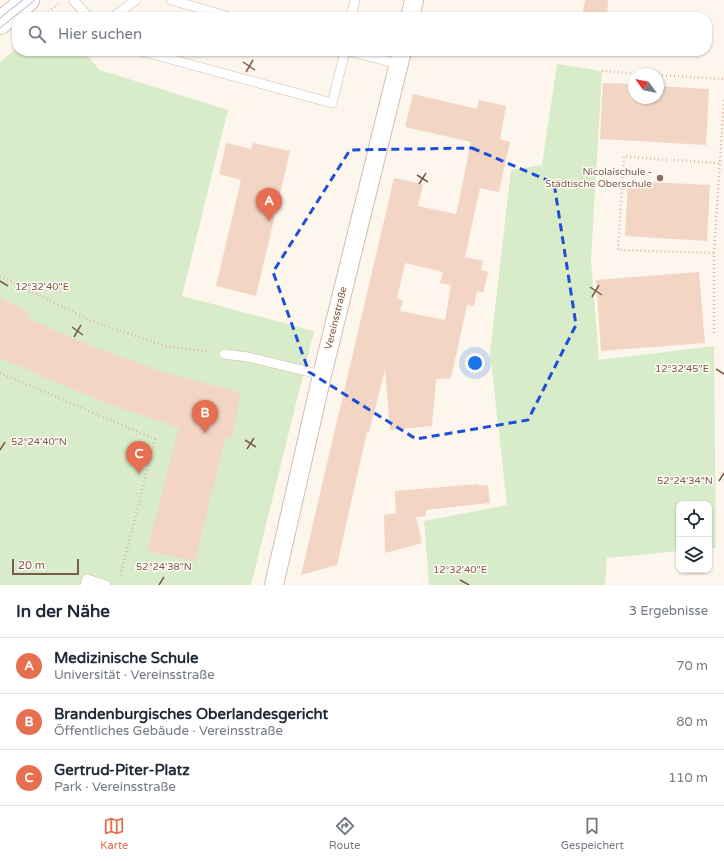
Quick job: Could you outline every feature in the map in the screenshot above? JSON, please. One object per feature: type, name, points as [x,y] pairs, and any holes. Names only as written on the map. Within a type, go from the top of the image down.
[{"type":"street","points":[[13,12],[28,0]]},
{"type":"street","points":[[411,12],[414,0]]},
{"type":"street","points":[[0,23],[12,13]]},
{"type":"street","name":"Vereinsstraße","points":[[274,585],[322,374],[400,58]]},
{"type":"lane","points":[[73,0],[84,12]]},
{"type":"lane","points":[[120,12],[136,0]]},
{"type":"lane","points":[[171,0],[213,12]]},
{"type":"lane","points":[[352,12],[355,0]]},
{"type":"lane","points":[[159,56],[332,103],[344,56]]},
{"type":"lane","points":[[385,56],[400,58]]},
{"type":"lane","points":[[224,354],[248,357],[322,374]]},
{"type":"lane","points":[[85,585],[87,579],[106,585]]},
{"type":"path","points":[[47,12],[63,0]]},
{"type":"path","points":[[602,71],[628,73]]},
{"type":"path","points":[[664,75],[724,79]]},
{"type":"path","points":[[714,333],[714,253],[724,99]]},
{"type":"path","points":[[667,160],[624,156],[618,250],[714,253]]},
{"type":"path","points":[[674,160],[719,163]]},
{"type":"path","points":[[0,276],[98,323],[166,346],[224,354]]},
{"type":"path","points":[[0,373],[155,439],[118,585]]},
{"type":"highlighted area","points":[[472,148],[554,183],[576,325],[528,420],[416,439],[309,372],[273,272],[350,150]]},
{"type":"green space","points":[[12,52],[12,56],[87,56],[100,70],[228,110],[182,296],[314,331],[251,585],[0,585],[0,62]]},
{"type":"green space","points":[[557,64],[602,71],[591,259],[599,360],[714,346],[716,548],[712,548],[712,501],[676,501],[676,551],[607,558],[605,585],[429,585],[424,521],[507,505],[490,352],[511,170],[542,165]]},
{"type":"building","points":[[585,0],[608,0],[607,12],[583,12]]},
{"type":"building","points":[[603,83],[628,84],[628,104],[664,104],[664,86],[709,89],[706,145],[600,139]]},
{"type":"building","points":[[413,94],[477,109],[479,100],[506,106],[500,139],[510,142],[499,192],[480,188],[465,257],[483,261],[481,270],[488,272],[483,293],[477,291],[474,306],[467,305],[451,378],[436,379],[432,426],[390,430],[385,370],[369,432],[367,432],[337,565],[301,575],[394,178],[423,184],[418,206],[456,214],[458,206],[471,142],[405,127]],"holes":[[[405,263],[443,272],[440,283],[451,285],[445,320],[400,311],[403,300],[397,299]]]},
{"type":"building","points":[[226,143],[251,149],[253,143],[290,151],[256,296],[216,286],[241,180],[219,174]]},
{"type":"building","points":[[628,181],[710,185],[707,241],[625,236]]},
{"type":"building","points":[[699,272],[705,343],[601,351],[596,280]]},
{"type":"building","points":[[0,297],[29,313],[27,318],[93,347],[163,372],[241,393],[231,440],[225,438],[195,561],[147,551],[179,428],[98,400],[0,358]]},
{"type":"building","points":[[479,484],[479,486],[488,485],[490,503],[426,510],[426,516],[416,517],[422,543],[385,553],[384,515],[396,513],[395,491]]},
{"type":"tram line","points":[[0,18],[23,0]]},
{"type":"tram line","points":[[20,12],[35,0]]},
{"type":"tram line","points":[[0,28],[12,18]]},
{"type":"place","name":"Nicolaischule - Städtische Oberschule","points":[[660,178]]},
{"type":"place","name":"Medizinische Schule","points":[[269,221]]},
{"type":"place","name":"Brandenburgisches Oberlandesgericht","points":[[205,433]]},
{"type":"place","name":"Gertrud-Piter-Platz","points":[[139,474]]}]
